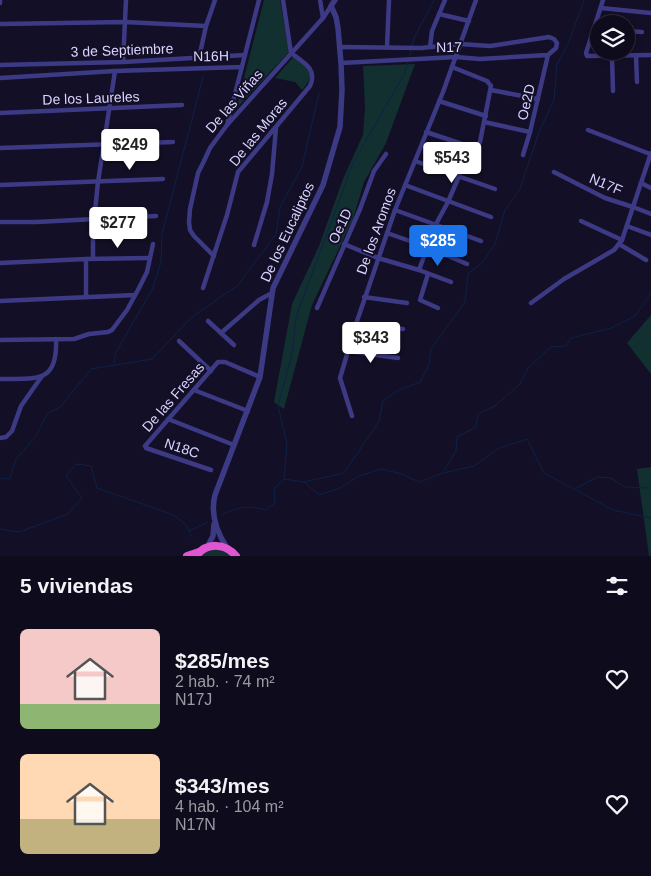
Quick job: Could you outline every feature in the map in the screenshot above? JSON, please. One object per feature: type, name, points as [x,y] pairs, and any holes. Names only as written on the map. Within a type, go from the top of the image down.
[{"type":"highway","points":[[187,556],[198,554],[213,545],[226,548],[236,556]]},
{"type":"street","points":[[122,62],[126,0]]},
{"type":"street","points":[[199,58],[206,26],[215,0]]},
{"type":"street","points":[[227,125],[259,0]]},
{"type":"street","points":[[283,0],[292,53]]},
{"type":"street","points":[[320,0],[323,18]]},
{"type":"street","name":"De las Viñas","points":[[214,256],[190,230],[190,210],[198,174],[210,148],[227,125],[323,18],[335,0]]},
{"type":"street","points":[[387,47],[389,0]]},
{"type":"street","points":[[430,48],[432,32],[445,0]]},
{"type":"street","name":"De los Aromos","points":[[352,416],[340,378],[364,297],[395,210],[456,57],[476,0]]},
{"type":"street","points":[[600,15],[604,0]]},
{"type":"street","name":"De los Eucaliptos","points":[[226,548],[215,522],[213,513],[214,501],[260,377],[272,293],[312,209],[328,170],[340,127],[342,90],[340,47],[336,17],[331,6]]},
{"type":"street","points":[[601,8],[651,13]]},
{"type":"street","points":[[439,14],[469,21]]},
{"type":"street","points":[[0,24],[124,22],[206,26]]},
{"type":"street","points":[[635,32],[642,32]]},
{"type":"street","points":[[340,47],[430,48],[460,44],[503,45],[549,37],[557,42],[556,48],[548,55]]},
{"type":"street","points":[[590,45],[586,53],[587,56],[590,56]]},
{"type":"street","name":"De las Moras","points":[[203,288],[227,215],[238,172],[313,81],[310,66],[292,53]]},
{"type":"street","name":"N17","points":[[341,63],[456,57],[480,59],[548,55]]},
{"type":"street","name":"Oe2D","points":[[523,155],[548,55]]},
{"type":"street","points":[[637,82],[636,56],[651,55]]},
{"type":"street","name":"3 de Septiembre","points":[[0,65],[245,56]]},
{"type":"street","points":[[612,60],[613,91]]},
{"type":"street","name":"N16H","points":[[0,78],[115,71],[242,67]]},
{"type":"street","points":[[426,132],[474,147],[480,142],[491,86],[487,81],[452,67]]},
{"type":"street","points":[[93,259],[94,219],[98,182],[115,71]]},
{"type":"street","points":[[490,90],[538,99]]},
{"type":"street","points":[[439,101],[486,116]]},
{"type":"street","name":"De los Laureles","points":[[0,113],[182,106]]},
{"type":"street","points":[[484,122],[530,132]]},
{"type":"street","points":[[254,245],[270,183],[276,127]]},
{"type":"street","points":[[531,303],[564,279],[614,250],[627,226],[650,157],[588,130]]},
{"type":"street","points":[[0,148],[103,146],[173,142]]},
{"type":"street","name":"Oe1D","points":[[317,308],[360,209],[374,171],[386,154]]},
{"type":"street","points":[[415,161],[495,189]]},
{"type":"street","name":"N17F","points":[[554,172],[605,198],[633,206],[651,214]]},
{"type":"street","points":[[419,270],[436,224],[459,176]]},
{"type":"street","points":[[0,185],[163,179]]},
{"type":"street","points":[[405,184],[491,217]]},
{"type":"street","points":[[641,184],[651,188]]},
{"type":"street","points":[[395,210],[482,241]]},
{"type":"street","points":[[0,222],[156,216]]},
{"type":"street","points":[[581,221],[620,242],[646,260]]},
{"type":"street","points":[[627,226],[651,235]]},
{"type":"street","points":[[387,233],[468,264]]},
{"type":"street","points":[[0,340],[74,339],[112,330],[127,310],[147,272],[153,244]]},
{"type":"street","points":[[344,244],[378,258],[451,282]]},
{"type":"street","points":[[0,263],[149,258]]},
{"type":"street","points":[[86,259],[86,297]]},
{"type":"street","points":[[428,274],[420,300],[438,308]]},
{"type":"street","points":[[221,333],[259,300],[272,293]]},
{"type":"street","points":[[0,301],[135,295]]},
{"type":"street","points":[[364,297],[408,303]]},
{"type":"street","points":[[208,321],[234,345]]},
{"type":"street","points":[[356,324],[403,329]]},
{"type":"street","points":[[0,379],[48,374],[53,364],[56,339]]},
{"type":"street","points":[[179,341],[211,371]]},
{"type":"street","points":[[348,351],[398,358]]},
{"type":"street","name":"De las Fresas","points":[[146,448],[168,419],[217,363],[221,362],[260,377]]},
{"type":"street","points":[[0,438],[12,431],[21,406],[42,376]]},
{"type":"street","points":[[194,390],[248,411]]},
{"type":"street","points":[[168,419],[234,445]]},
{"type":"street","name":"N18C","points":[[146,448],[211,470]]},
{"type":"street","name":"De los Eucaliptos","points":[[207,547],[213,536],[215,522]]},
{"type":"green space","points":[[264,0],[280,0],[289,52],[236,109]]},
{"type":"green space","points":[[294,56],[307,68],[310,75],[307,84],[302,90],[295,82],[275,78]]},
{"type":"green space","points":[[415,64],[386,143],[364,182],[353,219],[312,305],[284,409],[274,402],[292,304],[319,246],[343,179],[363,135],[365,108],[363,66]]},
{"type":"green space","points":[[651,315],[651,374],[627,343]]},
{"type":"green space","points":[[651,467],[651,556],[649,556],[637,469]]},
{"type":"green space","points":[[220,547],[233,556],[198,556],[200,553]]},
{"type":"waterway","points":[[412,47],[414,38],[434,0]]},
{"type":"waterway","points":[[304,482],[344,473],[379,421],[383,401],[397,391],[420,382],[429,365],[431,349],[465,302],[468,274],[483,262],[495,244],[505,210],[520,189],[539,132],[554,100],[557,64],[568,44],[584,0]]},
{"type":"waterway","points":[[284,479],[287,444],[278,406],[292,354],[296,317],[353,163],[405,73],[411,51]]},
{"type":"waterway","points":[[114,363],[116,352],[152,290],[161,262],[162,234],[203,77]]},
{"type":"waterway","points":[[0,479],[10,478],[16,459],[36,436],[47,414],[60,407],[91,369],[152,359],[192,317],[237,286],[276,234],[280,207],[302,167],[319,93]]},
{"type":"waterway","points":[[444,471],[456,451],[457,437],[476,427],[478,414],[495,406],[520,384],[528,368],[551,347],[566,346],[571,338],[611,328],[635,316],[651,293]]},
{"type":"waterway","points":[[221,515],[243,508],[266,510],[275,503],[274,489],[284,479],[304,482],[319,495],[340,488],[359,476],[381,469],[402,474],[419,482],[443,473],[474,466],[499,448],[527,439],[544,473],[613,510],[651,518]]},
{"type":"waterway","points":[[0,529],[19,532],[68,514],[82,498],[66,476],[76,464],[91,466],[97,488],[174,515],[186,525],[192,537]]},
{"type":"waterway","points":[[575,489],[597,477],[611,478],[625,487],[651,488]]},
{"type":"waterway","points":[[189,531],[208,522]]}]
